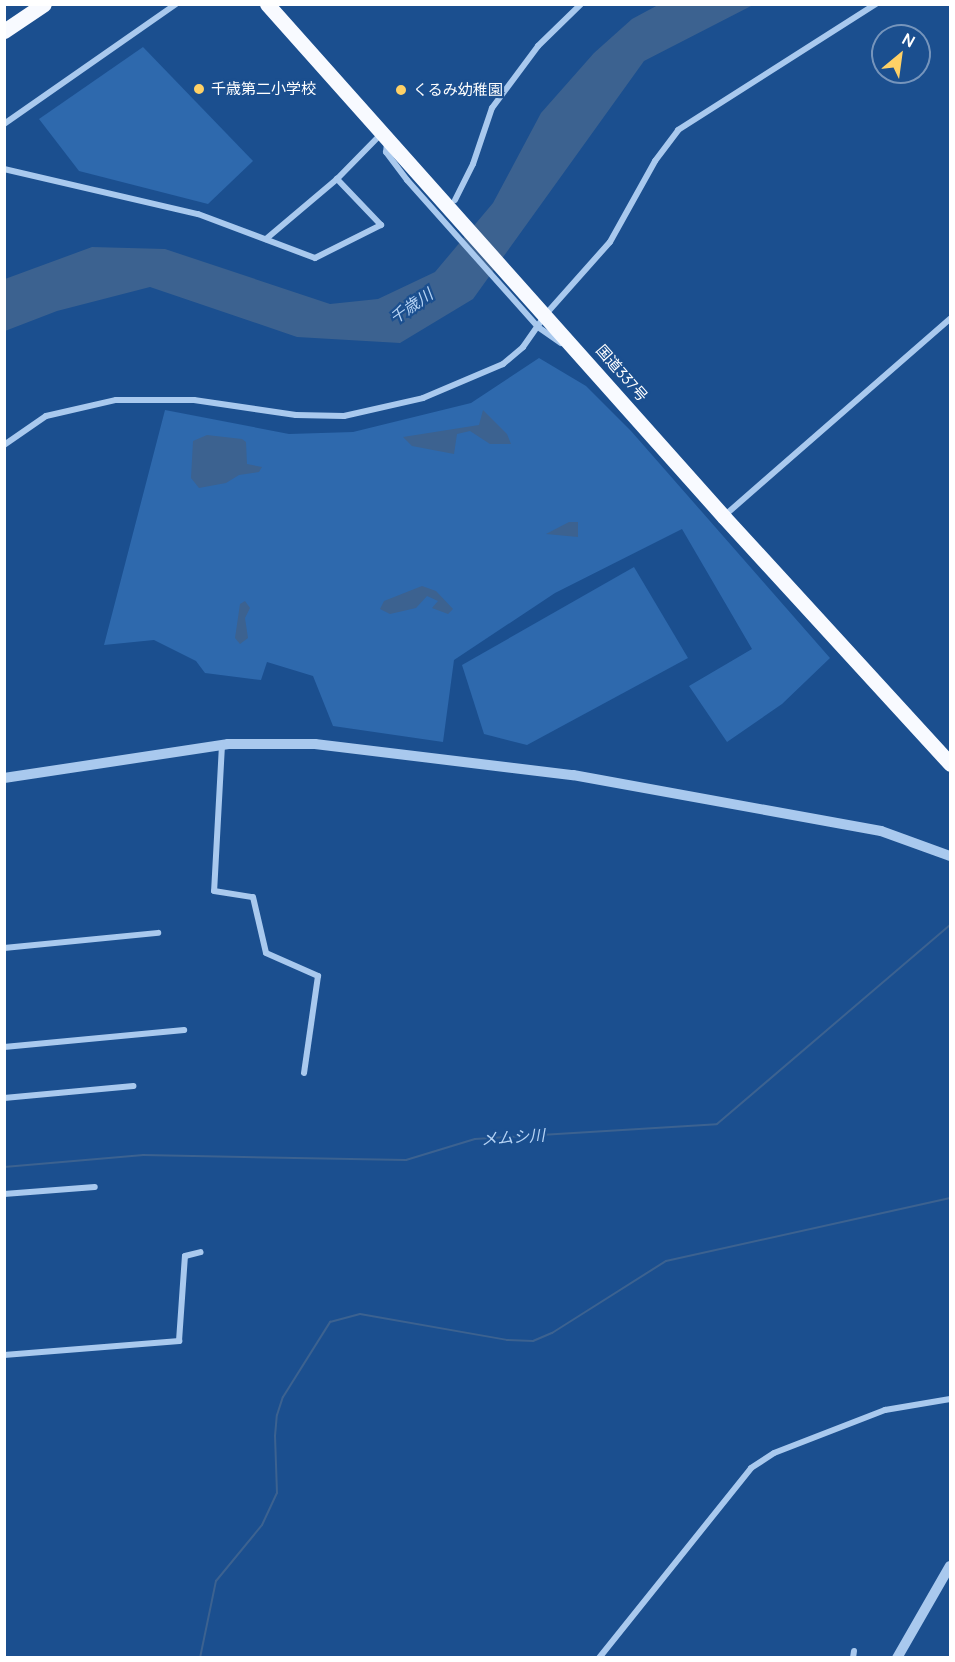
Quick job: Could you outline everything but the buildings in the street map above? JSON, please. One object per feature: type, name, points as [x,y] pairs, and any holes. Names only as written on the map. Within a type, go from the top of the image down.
[{"type":"highway","points":[[4,31],[44,4]]},
{"type":"highway","name":"国道337号","points":[[267,4],[385,136],[435,201],[542,320],[590,364],[724,516],[951,764]]},
{"type":"street","points":[[4,124],[176,4]]},
{"type":"street","points":[[456,200],[474,164],[492,108],[538,46],[581,4]]},
{"type":"street","points":[[4,445],[46,416],[116,400],[194,400],[296,415],[344,416],[423,398],[503,364],[523,347],[542,320],[610,242],[655,161],[678,130],[876,4]]},
{"type":"street","points":[[266,239],[385,136]]},
{"type":"street","points":[[5,171],[171,206],[315,258],[381,225],[337,179]]},
{"type":"street","points":[[724,516],[951,319]]},
{"type":"street","points":[[4,778],[222,745],[315,744],[544,771],[881,831],[951,856]]},
{"type":"street","points":[[222,745],[214,891],[253,897],[266,953],[318,976],[304,1073]]},
{"type":"street","points":[[4,948],[159,933]]},
{"type":"street","points":[[4,1047],[184,1030]]},
{"type":"street","points":[[4,1098],[133,1086]]},
{"type":"street","points":[[4,1194],[95,1187]]},
{"type":"street","points":[[4,1355],[178,1341],[185,1256],[201,1252]]},
{"type":"street","points":[[599,1658],[751,1468],[774,1453],[868,1416],[902,1405],[951,1399]]},
{"type":"street","points":[[897,1658],[951,1566]]},
{"type":"shaded area","points":[[143,47],[253,161],[208,204],[79,171],[39,119]]},
{"type":"shaded area","points":[[539,358],[586,386],[631,431],[830,658],[782,704],[727,742],[689,686],[752,649],[682,529],[555,593],[454,660],[443,742],[333,726],[313,676],[267,662],[261,680],[205,673],[196,661],[154,640],[104,645],[165,410],[289,434],[353,432],[471,403]]},
{"type":"shaded area","points":[[634,567],[688,658],[527,745],[484,734],[462,665]]},
{"type":"water","name":"千歳川","points":[[658,5],[753,5],[644,61],[473,299],[400,343],[297,337],[150,287],[57,311],[5,331],[5,279],[92,247],[165,249],[330,304],[378,299],[435,272],[493,203],[541,113],[594,53],[632,19]]},
{"type":"water","points":[[483,410],[507,434],[511,444],[490,444],[470,431],[457,434],[454,454],[412,446],[403,437],[479,425]]},
{"type":"water","points":[[207,435],[242,439],[246,442],[247,464],[262,467],[259,472],[239,475],[226,483],[199,488],[191,478],[193,441]]},
{"type":"water","points":[[569,522],[578,522],[578,537],[546,534]]},
{"type":"water","points":[[422,586],[436,591],[453,609],[448,614],[432,608],[438,601],[427,596],[416,608],[390,614],[380,609],[384,601]]},
{"type":"water","points":[[245,601],[250,608],[245,618],[248,638],[240,644],[235,638],[240,604]]},
{"type":"waterway","name":"メムシ川","points":[[4,1167],[143,1155],[406,1160],[475,1139],[717,1124],[950,925]]},
{"type":"waterway","points":[[200,1658],[216,1581],[262,1525],[277,1493],[275,1436],[277,1415],[283,1397],[330,1322],[360,1314],[507,1340],[533,1341],[552,1333],[666,1261],[950,1198]]},
{"type":"place","name":"千歳第二小学校","points":[[199,89]]},
{"type":"place","name":"くるみ幼稚園","points":[[401,90]]}]
